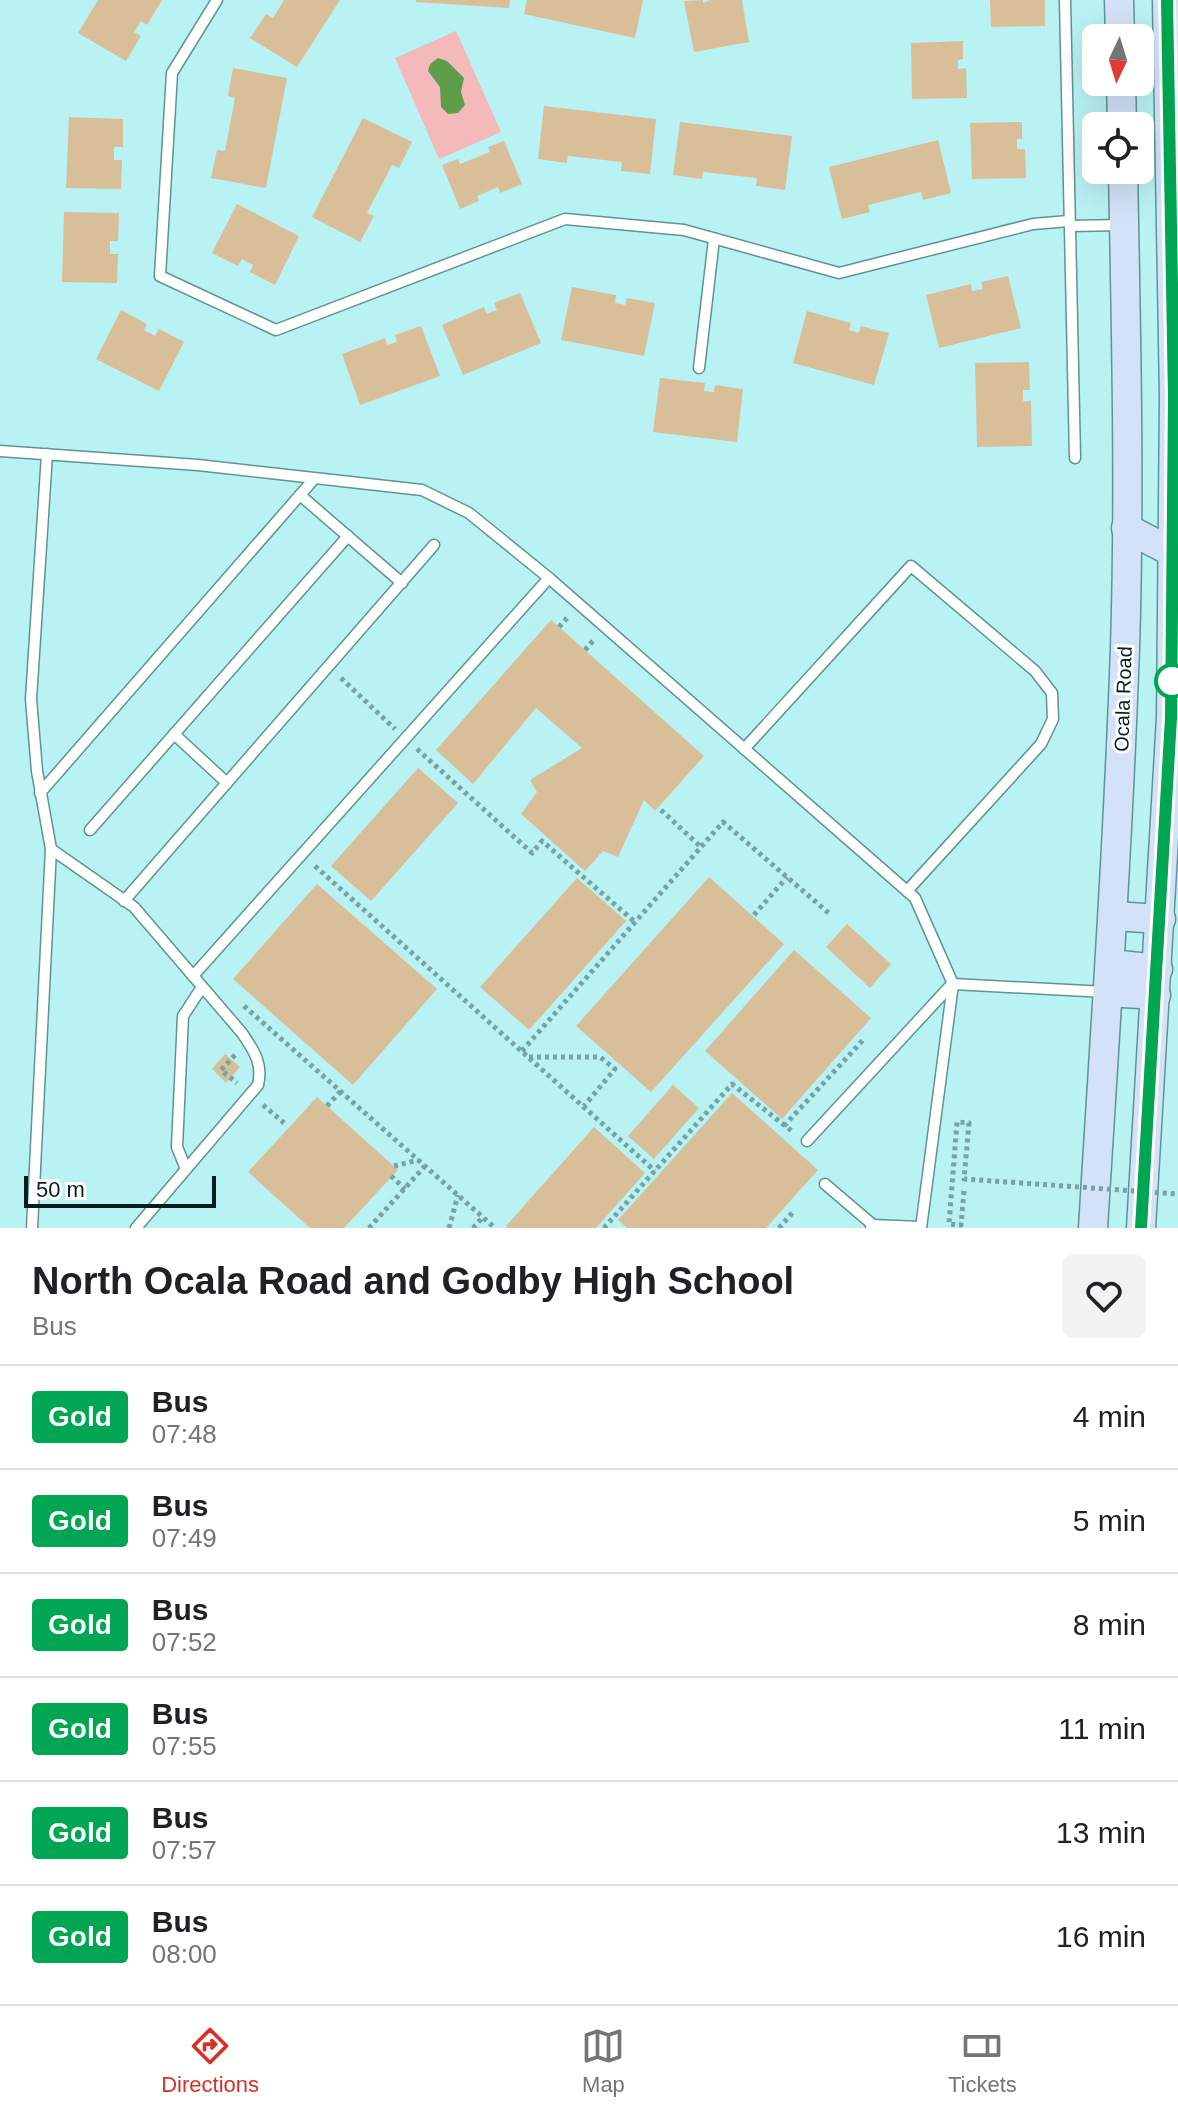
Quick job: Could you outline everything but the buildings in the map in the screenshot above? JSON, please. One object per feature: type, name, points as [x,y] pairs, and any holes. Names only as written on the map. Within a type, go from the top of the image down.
[{"type":"main road","points":[[1119,0],[1120,24]]},
{"type":"main road","points":[[1141,1228],[1165,919],[1176,553],[1171,224],[1174,178],[1167,0]]},
{"type":"main road","points":[[1154,177],[1174,178]]},
{"type":"main road","name":"Ocala Road","points":[[1093,1228],[1113,916],[1125,644],[1123,184]]},
{"type":"main road","points":[[1124,225],[1171,224]]},
{"type":"main road","points":[[1126,528],[1176,553]]},
{"type":"main road","points":[[1113,916],[1165,919]]},
{"type":"main road","points":[[1110,964],[1160,978]]},
{"type":"main road","points":[[1108,992],[1160,978]]},
{"type":"lane","points":[[217,0],[172,73],[160,276],[276,330],[565,219],[684,230],[839,273],[1033,224],[1124,225]]},
{"type":"lane","points":[[1065,0],[1075,458]]},
{"type":"lane","points":[[699,368],[714,239]]},
{"type":"lane","points":[[0,451],[198,465],[422,490],[469,513],[549,578],[915,898],[953,984],[920,1228],[872,1226],[825,1184]]},
{"type":"lane","points":[[32,1228],[51,849],[40,793],[31,699],[47,454]]},
{"type":"lane","points":[[40,793],[314,479]]},
{"type":"lane","points":[[300,495],[402,583]]},
{"type":"lane","points":[[90,830],[348,536]]},
{"type":"lane","points":[[124,901],[434,545]]},
{"type":"lane","points":[[744,749],[911,566],[1035,671],[1052,693],[1053,719],[1041,744],[907,891]]},
{"type":"lane","points":[[193,976],[549,578]]},
{"type":"lane","points":[[174,734],[227,783]]},
{"type":"lane","points":[[51,849],[134,907],[242,1033],[257,1055],[261,1072],[258,1085],[136,1228]]},
{"type":"lane","points":[[953,984],[1108,992]]},
{"type":"lane","points":[[807,1141],[953,984]]},
{"type":"lane","points":[[186,1169],[177,1147],[183,1016],[202,987]]},
{"type":"path","points":[[561,613],[576,625]]},
{"type":"path","points":[[559,627],[567,618]]},
{"type":"path","points":[[585,633],[605,651]]},
{"type":"path","points":[[585,650],[593,641]]},
{"type":"path","points":[[328,667],[532,853],[542,841],[635,923]]},
{"type":"path","points":[[407,761],[428,738]]},
{"type":"path","points":[[661,810],[701,847]]},
{"type":"path","points":[[522,1051],[723,822],[831,915]]},
{"type":"path","points":[[305,877],[325,854]]},
{"type":"path","points":[[315,866],[655,1171]]},
{"type":"path","points":[[754,915],[787,877]]},
{"type":"path","points":[[243,1004],[495,1228]]},
{"type":"path","points":[[784,1126],[864,1039]]},
{"type":"path","points":[[528,1057],[600,1057],[615,1069],[583,1106]]},
{"type":"path","points":[[606,1227],[732,1084],[807,1141]]},
{"type":"path","points":[[327,1106],[341,1091]]},
{"type":"path","points":[[964,1191],[961,1225],[949,1224],[957,1122],[969,1123],[964,1179],[1178,1194]]},
{"type":"path","points":[[394,1166],[418,1160]]},
{"type":"path","points":[[369,1228],[425,1166]]},
{"type":"path","points":[[391,1176],[405,1189]]},
{"type":"path","points":[[449,1228],[458,1195]]},
{"type":"path","points":[[779,1228],[794,1211]]},
{"type":"path","points":[[473,1228],[483,1217]]},
{"type":"shaded area","points":[[456,31],[501,132],[439,159],[395,58]]},
{"type":"shaded area","points":[[438,58],[447,61],[464,78],[461,92],[465,105],[458,113],[448,114],[441,107],[440,87],[428,71],[430,64]]},
{"type":"bus line","name":"Gold","points":[[1141,1228],[1171,718],[1174,398],[1167,0]]}]
